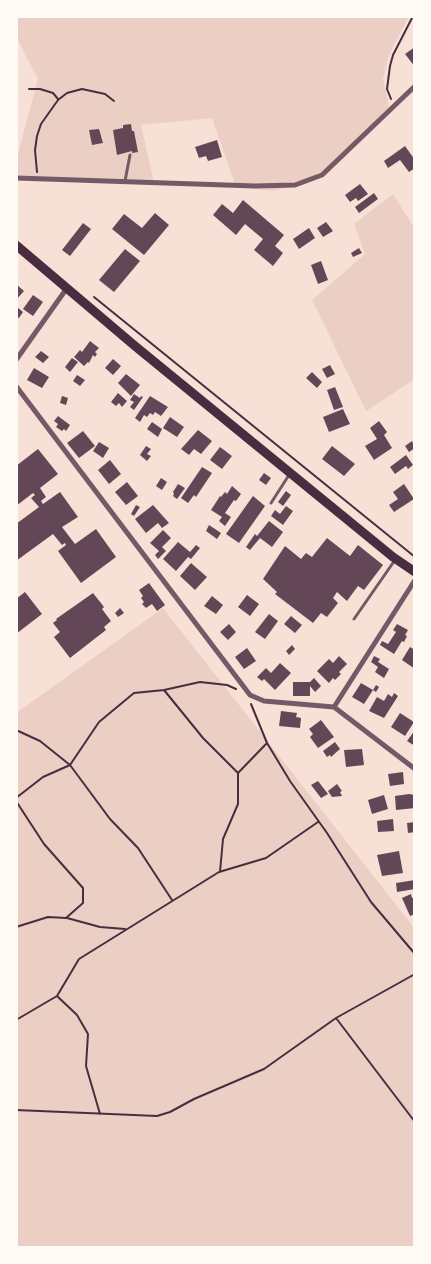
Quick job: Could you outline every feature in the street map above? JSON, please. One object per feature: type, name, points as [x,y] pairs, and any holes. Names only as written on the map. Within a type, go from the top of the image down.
[{"type":"main road","points":[[16,245],[135,346],[396,559],[415,572]]},
{"type":"street","points":[[16,178],[255,186],[295,185],[322,175],[415,86]]},
{"type":"street","points":[[16,360],[67,288]]},
{"type":"street","points":[[16,386],[250,695],[264,701],[334,707],[415,769]]},
{"type":"street","points":[[334,707],[415,580]]},
{"type":"lane","points":[[125,181],[130,155]]},
{"type":"lane","points":[[271,504],[290,473]]},
{"type":"lane","points":[[354,620],[396,559]]},
{"type":"path","points":[[395,105],[388,96],[387,89],[390,66],[393,55],[413,16]]},
{"type":"path","points":[[29,89],[53,92],[58,100]]},
{"type":"path","points":[[39,179],[35,150],[37,136],[41,124],[58,100],[68,93],[82,89],[106,94],[114,101]]},
{"type":"path","points":[[87,292],[415,557]]},
{"type":"path","points":[[66,918],[83,903],[83,888],[44,844],[16,799],[43,777],[70,765],[99,722],[134,693],[164,690],[200,682],[227,685],[250,695],[250,702],[267,743],[290,781],[319,821],[371,902],[415,954]]},
{"type":"path","points":[[164,690],[203,738],[238,774]]},
{"type":"path","points":[[16,730],[40,741],[70,765],[110,819],[138,848],[172,900]]},
{"type":"path","points":[[220,872],[223,839],[238,804],[238,774],[267,743]]},
{"type":"path","points":[[16,1020],[56,996],[78,959],[220,872],[266,858],[319,821]]},
{"type":"path","points":[[16,927],[48,918],[66,918],[100,927],[125,929]]},
{"type":"path","points":[[16,1110],[157,1116],[170,1112],[194,1099],[264,1069],[336,1018],[415,974]]},
{"type":"path","points":[[56,996],[77,1015],[88,1034],[86,1066],[100,1114]]},
{"type":"path","points":[[336,1018],[415,1122]]},
{"type":"shaded area","points":[[16,16],[409,16],[389,55],[383,79],[390,110],[343,155],[309,181],[274,191],[236,187],[212,118],[141,125],[154,183],[16,178],[16,161],[38,79],[16,36]]},
{"type":"shaded area","points":[[393,194],[415,229],[415,379],[366,411],[312,300],[365,254],[354,224]]},
{"type":"shaded area","points":[[163,608],[415,929],[415,1248],[16,1248],[16,713]]},
{"type":"building","points":[[415,47],[415,67],[405,54]]},
{"type":"building","points":[[131,124],[138,152],[132,153],[132,151],[117,155],[113,130],[123,128],[123,125]]},
{"type":"building","points":[[99,129],[103,143],[92,145],[89,130]]},
{"type":"building","points":[[217,140],[222,157],[208,161],[206,156],[199,158],[195,147]]},
{"type":"building","points":[[405,146],[415,160],[415,168],[409,172],[400,160],[388,168],[384,161]]},
{"type":"building","points":[[360,184],[368,194],[358,201],[356,198],[350,202],[345,195]]},
{"type":"building","points":[[374,193],[378,199],[359,213],[355,207]]},
{"type":"building","points":[[243,200],[284,235],[275,246],[283,253],[273,266],[254,250],[263,239],[245,224],[236,235],[213,215],[222,204],[233,213]]},
{"type":"building","points":[[155,213],[169,225],[144,255],[112,229],[124,214],[142,228]]},
{"type":"building","points":[[326,222],[333,231],[323,237],[317,228]]},
{"type":"building","points":[[83,223],[91,229],[70,256],[62,250]]},
{"type":"building","points":[[309,228],[315,238],[299,249],[293,239]]},
{"type":"building","points":[[359,248],[362,253],[353,257],[351,253]]},
{"type":"building","points":[[125,249],[140,261],[114,292],[99,280]]},
{"type":"building","points":[[321,261],[328,280],[318,284],[311,265]]},
{"type":"building","points":[[16,284],[24,291],[16,300]]},
{"type":"building","points":[[33,295],[43,302],[33,316],[23,309]]},
{"type":"building","points":[[17,307],[23,312],[19,318],[16,317]]},
{"type":"building","points":[[90,341],[99,348],[95,352],[97,354],[95,357],[93,355],[89,363],[84,366],[74,357],[80,350],[82,352]]},
{"type":"building","points":[[41,351],[49,357],[43,363],[35,357]]},
{"type":"building","points":[[72,358],[78,362],[70,372],[65,367]]},
{"type":"building","points":[[113,359],[121,366],[113,375],[105,368]]},
{"type":"building","points":[[330,365],[335,374],[327,378],[322,369]]},
{"type":"building","points":[[34,368],[49,377],[42,388],[27,380]]},
{"type":"building","points":[[312,372],[322,382],[317,388],[306,378]]},
{"type":"building","points":[[126,374],[140,385],[131,396],[118,383]]},
{"type":"building","points":[[77,375],[85,380],[80,386],[73,381]]},
{"type":"building","points":[[335,387],[343,407],[334,410],[327,390]]},
{"type":"building","points":[[118,393],[127,401],[122,407],[119,403],[116,406],[111,402]]},
{"type":"building","points":[[134,394],[140,398],[141,396],[143,397],[134,410],[130,407],[134,402],[130,400]]},
{"type":"building","points":[[62,396],[68,398],[66,405],[60,403]]},
{"type":"building","points":[[150,396],[168,407],[161,416],[155,412],[153,415],[150,413],[147,417],[144,415],[140,422],[135,418]]},
{"type":"building","points":[[343,409],[350,424],[329,432],[323,417]]},
{"type":"building","points":[[58,416],[70,425],[66,431],[56,427],[58,424],[54,421]]},
{"type":"building","points":[[170,417],[184,427],[177,437],[163,428]]},
{"type":"building","points":[[379,421],[387,432],[384,435],[392,448],[374,460],[365,446],[377,439],[370,428]]},
{"type":"building","points":[[152,422],[162,429],[158,437],[147,429]]},
{"type":"building","points":[[198,430],[212,441],[201,454],[194,449],[189,455],[181,449]]},
{"type":"building","points":[[83,431],[95,446],[79,458],[67,443]]},
{"type":"building","points":[[412,441],[415,448],[409,452],[405,446]]},
{"type":"building","points":[[99,442],[109,448],[103,458],[93,451]]},
{"type":"building","points":[[146,446],[151,449],[147,454],[151,456],[147,461],[140,455]]},
{"type":"building","points":[[332,446],[355,464],[344,476],[322,459]]},
{"type":"building","points":[[220,447],[232,456],[222,469],[210,460]]},
{"type":"building","points":[[38,449],[58,474],[40,488],[46,497],[41,501],[43,504],[60,492],[78,517],[62,527],[75,544],[96,529],[116,557],[81,583],[58,551],[66,545],[65,543],[62,545],[53,534],[16,561],[16,524],[39,507],[31,498],[35,495],[33,493],[16,506],[16,466]]},
{"type":"building","points":[[406,455],[413,465],[408,469],[406,466],[395,474],[390,467]]},
{"type":"building","points":[[110,460],[121,474],[109,484],[98,470]]},
{"type":"building","points":[[202,467],[212,473],[196,497],[194,495],[188,503],[181,498]]},
{"type":"building","points":[[264,473],[271,478],[266,485],[259,480]]},
{"type":"building","points":[[161,478],[167,482],[162,490],[156,486]]},
{"type":"building","points":[[127,482],[138,496],[126,505],[115,492]]},
{"type":"building","points":[[178,484],[185,488],[177,499],[173,496],[173,492]]},
{"type":"building","points":[[404,484],[414,499],[394,512],[389,505],[398,499],[393,492]]},
{"type":"building","points":[[232,486],[241,494],[225,513],[231,517],[225,526],[219,521],[222,517],[211,510],[220,496],[225,492],[227,494]]},
{"type":"building","points":[[286,491],[291,495],[283,506],[278,502]]},
{"type":"building","points":[[253,496],[265,506],[239,543],[226,534]]},
{"type":"building","points":[[136,505],[140,507],[134,516],[131,514]]},
{"type":"building","points":[[153,505],[169,523],[162,528],[158,523],[146,533],[135,519]]},
{"type":"building","points":[[286,506],[293,511],[283,525],[271,516],[275,510],[280,514]]},
{"type":"building","points":[[269,521],[283,532],[272,547],[260,538],[250,550],[246,547],[255,534],[257,536]]},
{"type":"building","points":[[209,525],[221,533],[217,539],[206,531]]},
{"type":"building","points":[[163,530],[171,538],[162,547],[166,551],[158,559],[155,555],[159,551],[150,543]]},
{"type":"building","points":[[327,538],[350,556],[358,545],[383,565],[364,590],[358,586],[347,601],[337,592],[333,598],[338,603],[327,617],[321,613],[313,623],[275,594],[277,592],[263,579],[285,546],[301,559],[306,553],[312,557]]},
{"type":"building","points":[[178,542],[190,552],[196,545],[200,548],[191,559],[188,557],[176,571],[163,559]]},
{"type":"building","points":[[191,563],[207,577],[195,590],[180,576]]},
{"type":"building","points":[[149,583],[165,605],[157,611],[152,604],[146,608],[142,604],[144,602],[141,598],[143,596],[139,590]]},
{"type":"building","points":[[25,592],[42,614],[16,634],[16,599]]},
{"type":"building","points":[[93,593],[104,607],[102,609],[111,621],[104,627],[106,630],[70,658],[54,637],[60,632],[53,623]]},
{"type":"building","points":[[247,595],[259,604],[250,616],[238,607]]},
{"type":"building","points":[[212,596],[223,605],[216,614],[204,606]]},
{"type":"building","points":[[120,608],[124,613],[118,617],[115,613]]},
{"type":"building","points":[[269,614],[278,621],[265,639],[255,632]]},
{"type":"building","points":[[291,616],[302,625],[295,633],[284,624]]},
{"type":"building","points":[[229,624],[236,632],[228,640],[220,632]]},
{"type":"building","points":[[397,624],[408,630],[404,642],[402,641],[394,654],[380,645],[382,641],[388,644],[396,632],[393,630]]},
{"type":"building","points":[[292,645],[295,649],[289,655],[286,651]]},
{"type":"building","points":[[410,647],[415,650],[415,669],[402,660]]},
{"type":"building","points":[[247,648],[256,661],[244,669],[235,657]]},
{"type":"building","points":[[339,656],[347,664],[339,672],[341,674],[335,680],[333,678],[329,683],[317,671],[329,659],[333,663]]},
{"type":"building","points":[[374,656],[380,659],[378,662],[389,669],[384,678],[375,672],[378,667],[371,662]]},
{"type":"building","points":[[280,663],[291,673],[275,690],[264,679],[262,681],[257,677],[266,668],[271,673]]},
{"type":"building","points":[[314,678],[321,686],[315,692],[310,686],[310,696],[293,696],[293,682],[310,682]]},
{"type":"building","points":[[361,683],[373,690],[364,704],[352,697]]},
{"type":"building","points":[[376,685],[379,687],[376,692],[373,690]]},
{"type":"building","points":[[394,693],[398,696],[384,718],[369,711],[377,697],[384,701],[388,694],[392,697]]},
{"type":"building","points":[[281,711],[297,713],[296,717],[301,718],[300,728],[279,726]]},
{"type":"building","points":[[400,713],[414,722],[405,736],[391,727]]},
{"type":"building","points":[[321,720],[334,737],[318,748],[310,737],[313,734],[309,729]]},
{"type":"building","points":[[415,730],[415,746],[407,741]]},
{"type":"building","points":[[335,742],[340,749],[331,757],[330,755],[327,757],[323,751]]},
{"type":"building","points":[[362,749],[364,765],[346,767],[344,750]]},
{"type":"building","points":[[403,772],[404,784],[390,786],[388,774]]},
{"type":"building","points":[[318,781],[328,794],[321,798],[311,785]]},
{"type":"building","points":[[337,784],[342,791],[340,792],[342,796],[332,797],[328,791]]},
{"type":"building","points":[[384,795],[388,809],[372,814],[368,800]]},
{"type":"building","points":[[415,795],[415,808],[396,810],[395,796]]},
{"type":"building","points":[[393,819],[394,831],[378,832],[377,821]]},
{"type":"building","points":[[415,822],[415,832],[408,833],[407,823]]},
{"type":"building","points":[[399,851],[403,873],[382,876],[377,855]]},
{"type":"building","points":[[415,880],[415,889],[397,892],[396,883]]},
{"type":"building","points":[[411,894],[412,898],[415,897],[415,914],[410,916],[402,898]]}]
